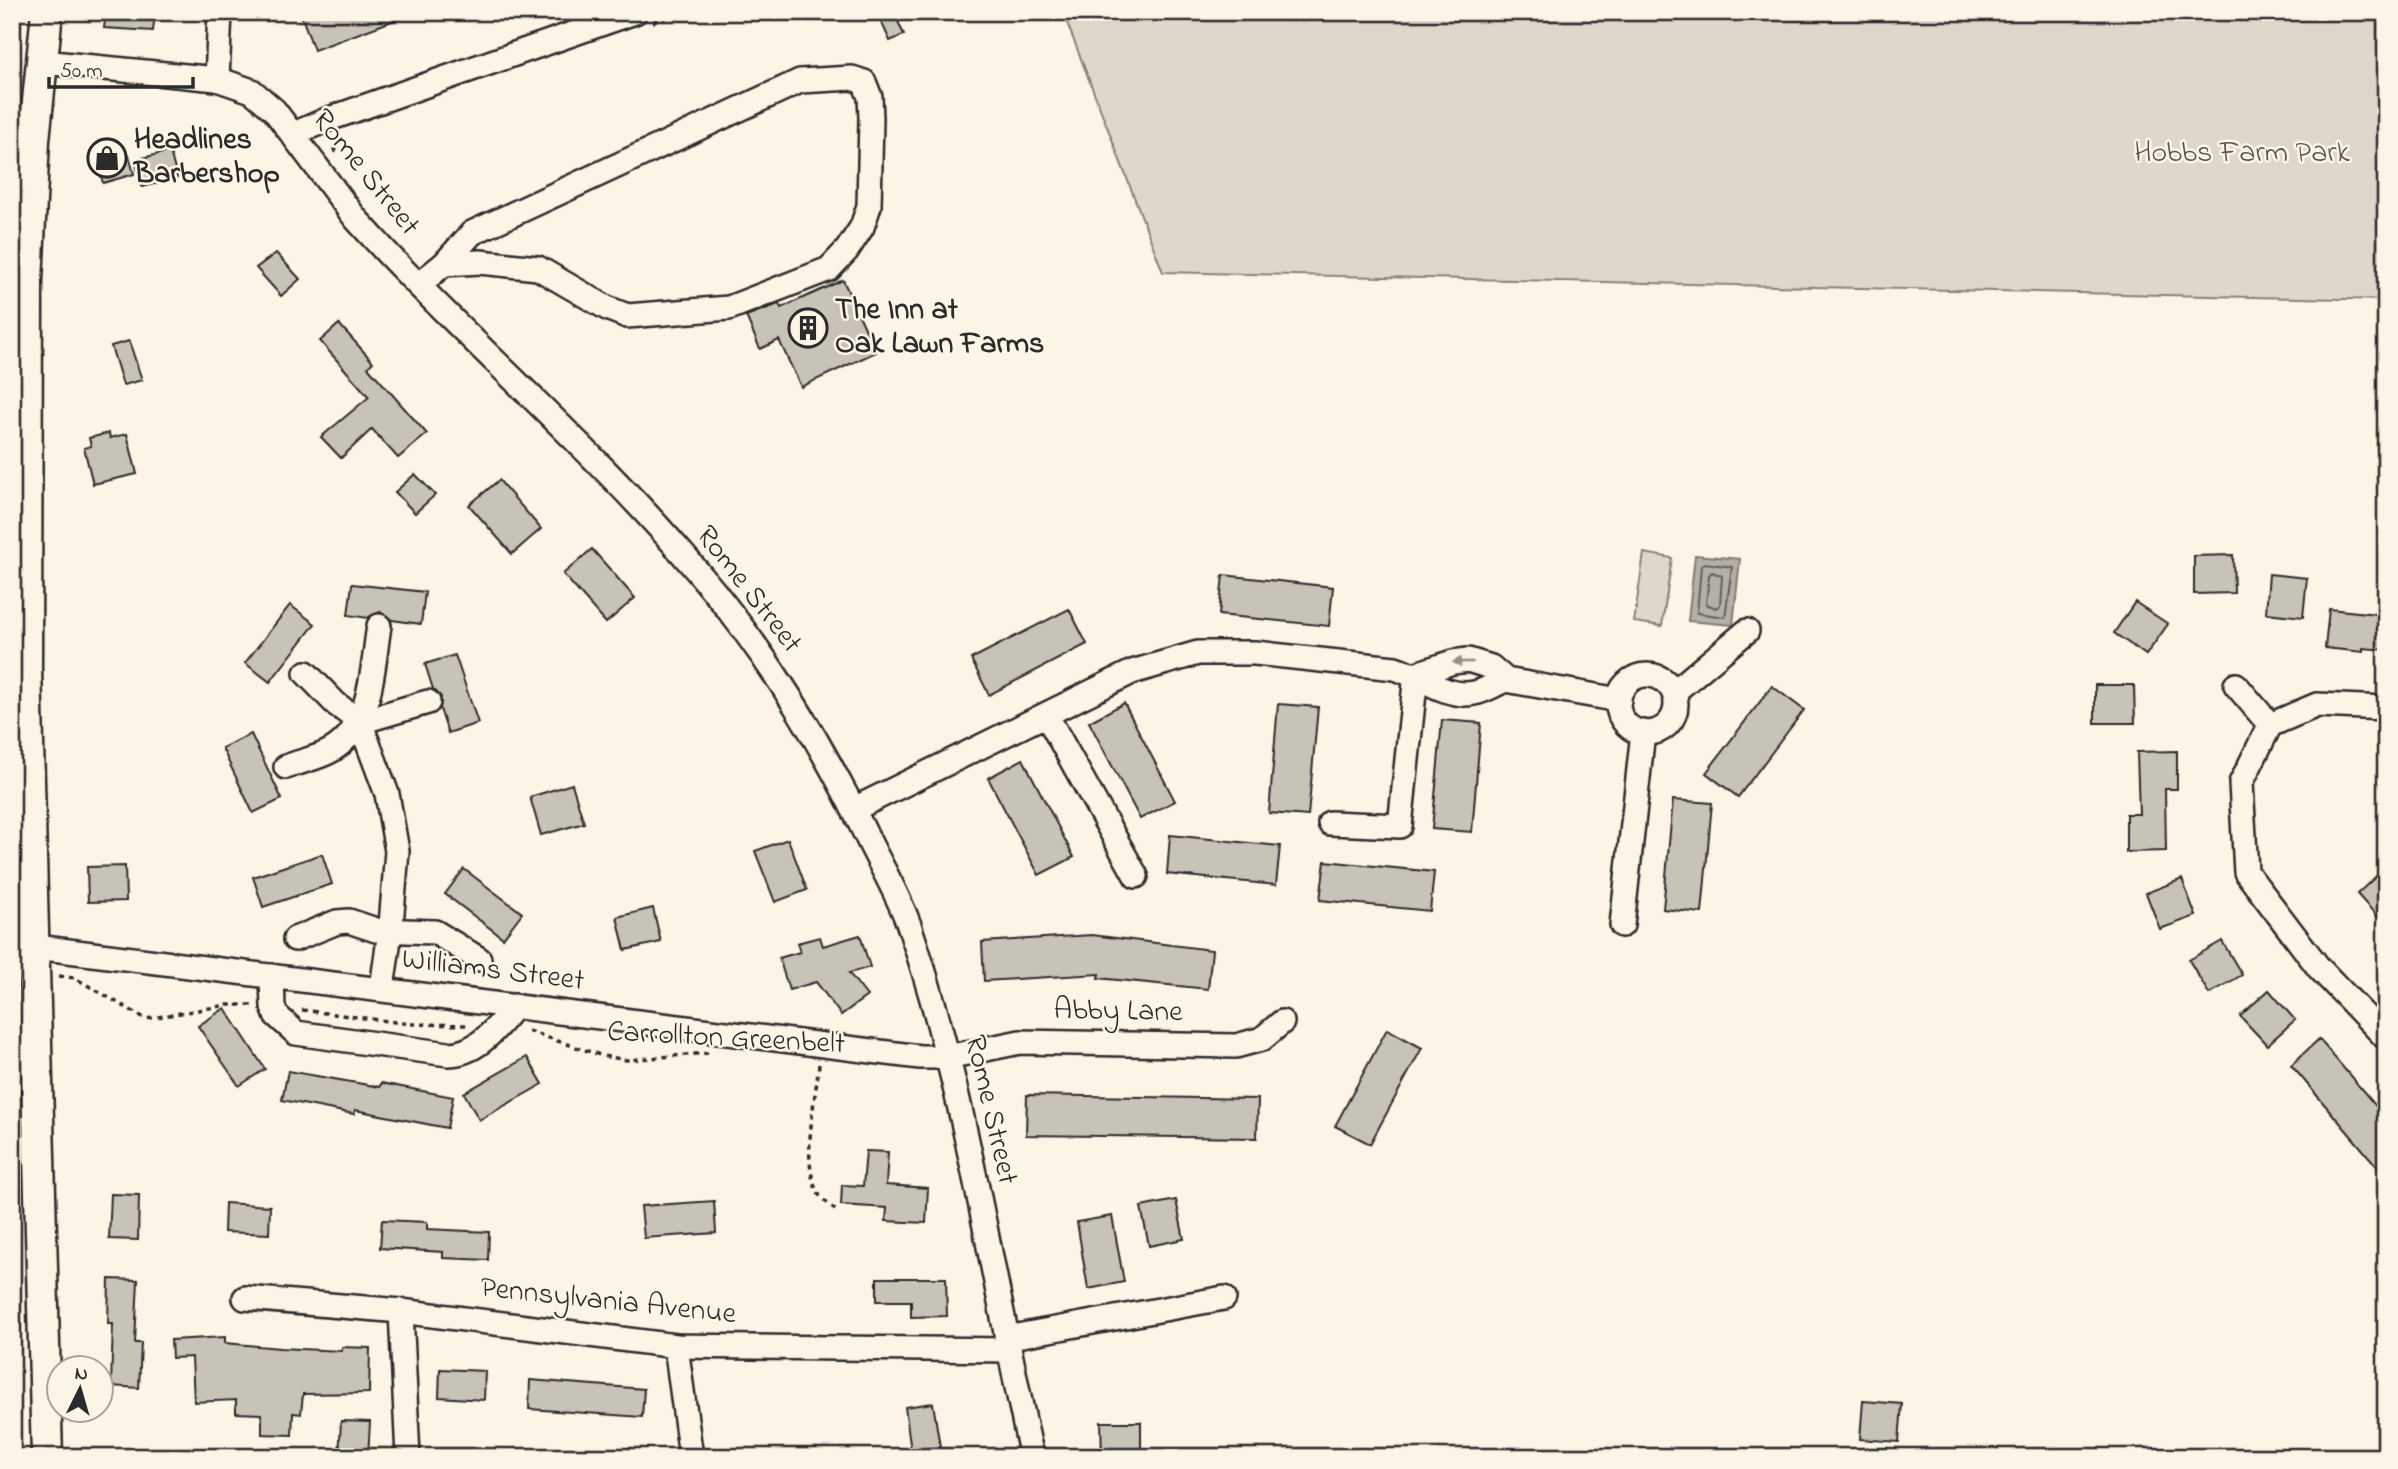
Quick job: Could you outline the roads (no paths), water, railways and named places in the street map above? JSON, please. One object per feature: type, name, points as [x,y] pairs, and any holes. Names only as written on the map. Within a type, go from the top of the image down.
[{"type":"main road","points":[[47,12],[27,281],[22,945],[47,1457]]},
{"type":"street","points":[[217,79],[220,12]]},
{"type":"street","points":[[294,134],[326,120],[639,19]]},
{"type":"street","name":"Rome Street","points":[[42,62],[217,79],[252,91],[294,134],[356,219],[607,475],[699,573],[797,708],[854,809],[909,925],[957,1093],[1032,1457]]},
{"type":"street","points":[[418,285],[444,264],[472,233],[800,81],[852,78],[864,82],[870,97],[872,187],[862,227],[846,253],[829,269],[729,307],[627,316],[607,308],[538,268],[481,262],[444,264]]},
{"type":"street","points":[[286,766],[335,748],[360,722],[368,694],[379,626]]},
{"type":"street","points":[[1674,692],[1747,631]]},
{"type":"street","points":[[854,809],[1047,716],[1132,671],[1198,653],[1255,653],[1395,668],[1416,674],[1448,692],[1472,694],[1506,680]]},
{"type":"street","points":[[1416,674],[1468,660],[1491,667],[1506,680],[1619,700]]},
{"type":"street","points":[[306,673],[336,704],[360,722],[387,794],[397,851],[391,931],[382,988]]},
{"type":"street","points":[[1330,823],[1400,826],[1416,674]]},
{"type":"street","points":[[1642,675],[1662,679],[1674,692],[1677,703],[1670,722],[1654,733],[1635,731],[1622,719],[1619,700],[1625,685],[1642,675]]},
{"type":"street","points":[[2236,685],[2270,725]]},
{"type":"street","points":[[360,722],[428,702]]},
{"type":"street","points":[[2386,708],[2317,705],[2270,725],[2241,783],[2246,872],[2319,968],[2386,1038]]},
{"type":"street","points":[[1047,716],[1136,876]]},
{"type":"street","points":[[1622,925],[1643,732]]},
{"type":"street","points":[[295,939],[337,922],[349,921],[391,931],[435,932],[479,959]]},
{"type":"street","name":"Williams Street","points":[[22,945],[947,1057]]},
{"type":"street","points":[[272,976],[272,1007],[276,1015],[296,1033],[434,1052],[459,1054],[474,1047],[491,1034],[514,1006]]},
{"type":"street","name":"Abby Lane","points":[[947,1057],[1020,1042],[1236,1046],[1262,1039],[1282,1022]]},
{"type":"street","name":"Pennsylvania Avenue","points":[[246,1298],[401,1311],[676,1346],[1007,1344],[1224,1297]]},
{"type":"street","points":[[401,1311],[408,1457]]},
{"type":"street","points":[[676,1346],[691,1457]]},
{"type":"water","points":[[1695,555],[1740,559],[1733,625],[1688,621]]},
{"type":"place","name":"Headlines Barbershop","points":[[107,158]]},
{"type":"place","name":"The Inn at Oak Lawn Farms","points":[[808,328]]},
{"type":"park label","name":"Hobbs Farm Park","points":[[2242,154]]}]
